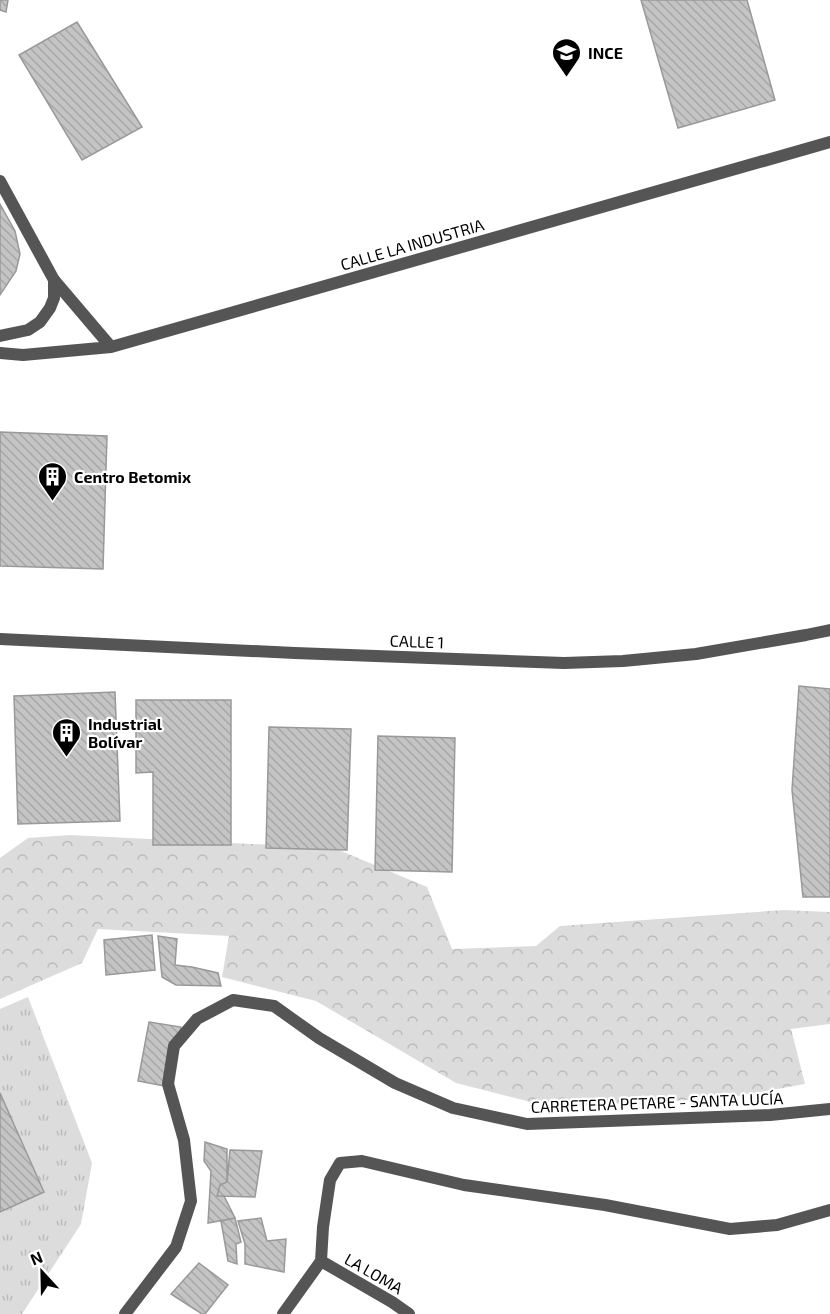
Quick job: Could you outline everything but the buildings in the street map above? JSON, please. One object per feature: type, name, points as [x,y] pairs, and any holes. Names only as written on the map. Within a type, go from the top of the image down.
[{"type":"street","name":"CALLE LA INDUSTRIA","points":[[0,353],[23,355],[111,347],[830,142]]},
{"type":"street","points":[[0,181],[54,280],[111,347]]},
{"type":"street","points":[[0,336],[28,330],[40,322],[54,298],[54,280]]},
{"type":"street","name":"CALLE 1","points":[[0,639],[564,663],[623,661],[696,654],[830,630]]},
{"type":"street","name":"CARRETERA PETARE - SANTA LUCÍA","points":[[125,1314],[176,1246],[191,1201],[184,1140],[168,1084],[174,1046],[197,1019],[233,1000],[274,1006],[319,1038],[395,1083],[453,1108],[527,1124],[770,1115],[830,1109]]},
{"type":"street","points":[[283,1314],[321,1261],[322,1227],[330,1180],[340,1163],[362,1161],[464,1185],[605,1205],[730,1229],[777,1225],[830,1210]]},
{"type":"street","name":"LA LOMA","points":[[321,1261],[409,1314]]},
{"type":"green space","points":[[70,835],[334,848],[427,887],[452,949],[536,946],[560,926],[784,910],[830,912],[830,1024],[791,1029],[805,1084],[727,1098],[551,1107],[456,1083],[316,1001],[222,977],[229,936],[98,929],[82,963],[0,999],[0,858],[28,838]]},
{"type":"green space","points":[[28,997],[92,1163],[81,1224],[22,1314],[0,1314],[0,1009]]},
{"type":"place","name":"INCE","points":[[567,78]]},
{"type":"place","name":"Centro Betomix","points":[[53,502]]},
{"type":"place","name":"Industrial Bolívar","points":[[67,758]]}]
